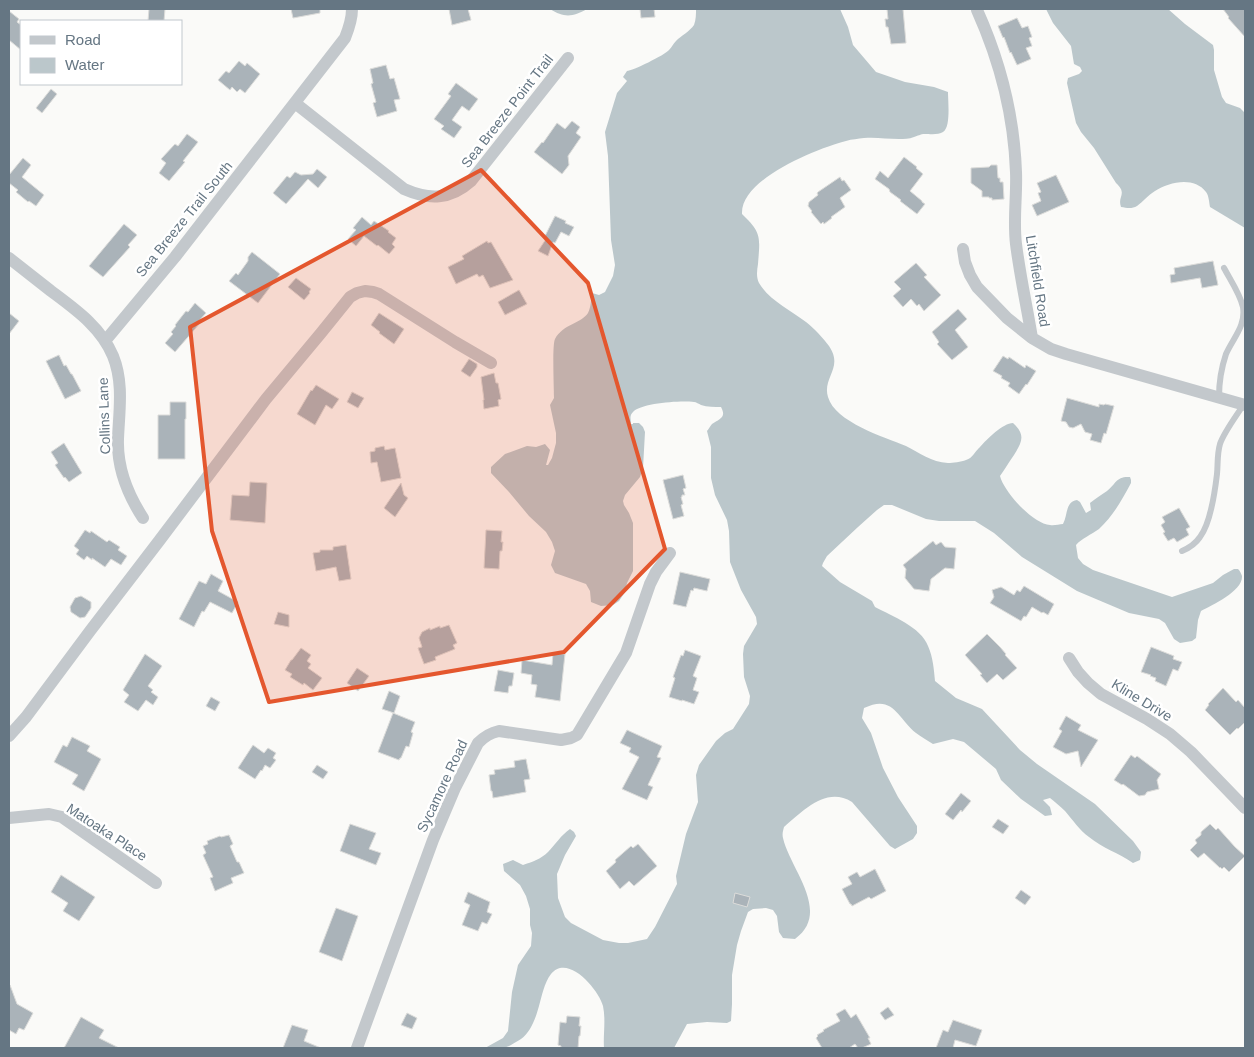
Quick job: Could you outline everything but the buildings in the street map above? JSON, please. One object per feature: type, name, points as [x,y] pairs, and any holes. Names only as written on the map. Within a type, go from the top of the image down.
[{"type":"street","name":"Sea Breeze Trail South","points":[[105,341],[175,257],[345,38],[350,26],[352,9]]},
{"type":"street","name":"Litchfield Road","points":[[977,9],[996,58],[1009,109],[1015,154],[1016,244],[1032,338],[1051,349],[1066,354],[1245,404]]},
{"type":"street","name":"Sea Breeze Point Trail","points":[[295,103],[404,189],[418,195],[437,197],[458,191],[471,181],[568,58]]},
{"type":"street","points":[[963,249],[965,262],[977,286],[1007,318],[1032,338]]},
{"type":"street","points":[[9,258],[79,312],[93,325],[105,341]]},
{"type":"street","points":[[9,736],[26,717],[266,399],[350,297],[357,292],[365,291],[379,294],[455,342],[491,362]]},
{"type":"street","name":"Collins Lane","points":[[105,341],[118,372],[120,394],[118,440],[123,475],[129,494],[143,518]]},
{"type":"street","name":"Sycamore Road","points":[[357,1048],[433,840],[455,788],[478,743],[484,737],[499,731],[561,740],[571,738],[577,734],[626,653],[650,584],[670,553]]},
{"type":"street","name":"Kline Drive","points":[[1069,658],[1078,672],[1101,694],[1146,718],[1170,734],[1191,752],[1245,808]]},
{"type":"street","name":"Matoaka Place","points":[[9,818],[49,814],[62,817],[156,883]]},
{"type":"lane","points":[[1219,397],[1222,366],[1227,352],[1241,329],[1243,319],[1241,299],[1224,268]]},
{"type":"lane","points":[[1182,551],[1193,545],[1205,528],[1211,505],[1221,441],[1245,404]]},
{"type":"highlighted area","points":[[481,170],[588,283],[665,549],[564,652],[269,702],[212,531],[190,327]]},
{"type":"water","points":[[550,9],[587,9],[577,14],[564,15]]},
{"type":"water","points":[[696,9],[840,9],[853,45],[876,72],[905,82],[934,87],[948,92],[948,120],[946,129],[941,133],[922,134],[905,139],[864,138],[850,140],[818,150],[767,177],[753,189],[745,201],[742,214],[753,226],[759,241],[757,278],[759,283],[774,300],[812,327],[829,346],[833,354],[834,367],[827,390],[832,406],[840,414],[861,428],[906,446],[931,459],[948,463],[968,459],[995,432],[1013,423],[1020,431],[1021,442],[1000,476],[1007,490],[1020,506],[1043,523],[1052,525],[1063,524],[1070,503],[1077,500],[1086,513],[1091,510],[1090,503],[1117,481],[1130,477],[1131,483],[1109,519],[1099,529],[1076,545],[1078,558],[1083,564],[1093,570],[1172,597],[1213,583],[1234,569],[1238,569],[1240,572],[1242,576],[1241,582],[1226,597],[1201,611],[1196,638],[1192,641],[1180,643],[1174,639],[1165,623],[1159,619],[1129,613],[1077,591],[1022,557],[994,533],[975,521],[926,519],[892,505],[884,505],[827,556],[822,566],[840,582],[872,601],[875,607],[919,633],[930,650],[935,681],[956,698],[982,709],[1020,750],[1095,804],[1133,841],[1141,852],[1140,860],[1133,863],[1094,841],[1050,798],[1043,800],[1050,807],[1052,815],[1045,816],[1021,799],[1001,780],[996,769],[964,742],[953,739],[933,744],[916,733],[894,709],[882,704],[874,704],[864,708],[862,718],[871,733],[883,768],[898,797],[917,826],[917,833],[913,839],[895,849],[890,846],[852,802],[833,797],[815,802],[784,827],[783,838],[806,890],[810,916],[805,928],[795,939],[783,938],[779,932],[777,916],[773,910],[766,908],[753,909],[748,912],[737,945],[732,975],[731,1021],[727,1023],[687,1024],[674,1048],[604,1048],[604,1017],[600,999],[596,991],[582,976],[566,968],[558,969],[551,974],[535,1019],[525,1036],[504,1048],[485,1048],[503,1038],[508,1031],[512,992],[518,965],[531,946],[530,909],[526,896],[520,885],[504,871],[503,864],[513,860],[523,865],[539,858],[548,852],[570,829],[576,836],[557,874],[558,898],[565,917],[571,923],[603,940],[628,943],[647,939],[677,884],[676,876],[686,834],[698,802],[696,775],[699,765],[716,741],[733,729],[749,704],[750,696],[744,677],[743,654],[744,646],[757,624],[756,617],[741,590],[730,562],[727,520],[715,495],[711,478],[711,447],[707,431],[712,424],[723,416],[721,407],[680,401],[644,406],[637,409],[631,415],[631,424],[639,423],[645,432],[643,468],[640,477],[625,495],[623,501],[633,523],[633,571],[625,592],[619,601],[613,605],[601,606],[591,602],[590,591],[586,584],[555,573],[551,565],[555,551],[546,532],[529,516],[491,473],[491,467],[505,454],[527,446],[536,447],[545,444],[550,450],[546,465],[548,465],[552,458],[556,443],[556,433],[550,405],[554,398],[553,358],[555,339],[563,330],[588,313],[592,293],[599,295],[605,292],[613,276],[615,265],[611,240],[608,156],[605,132],[617,93],[627,81],[623,77],[627,71],[666,52],[694,25]]},
{"type":"water","points":[[1046,9],[1168,9],[1213,45],[1214,70],[1222,97],[1226,103],[1240,108],[1245,113],[1245,228],[1210,207],[1206,192],[1201,187],[1188,182],[1167,185],[1152,193],[1135,207],[1121,207],[1121,190],[1076,123],[1067,83],[1068,78],[1082,71],[1080,67],[1074,64],[1071,46],[1053,23]]}]
